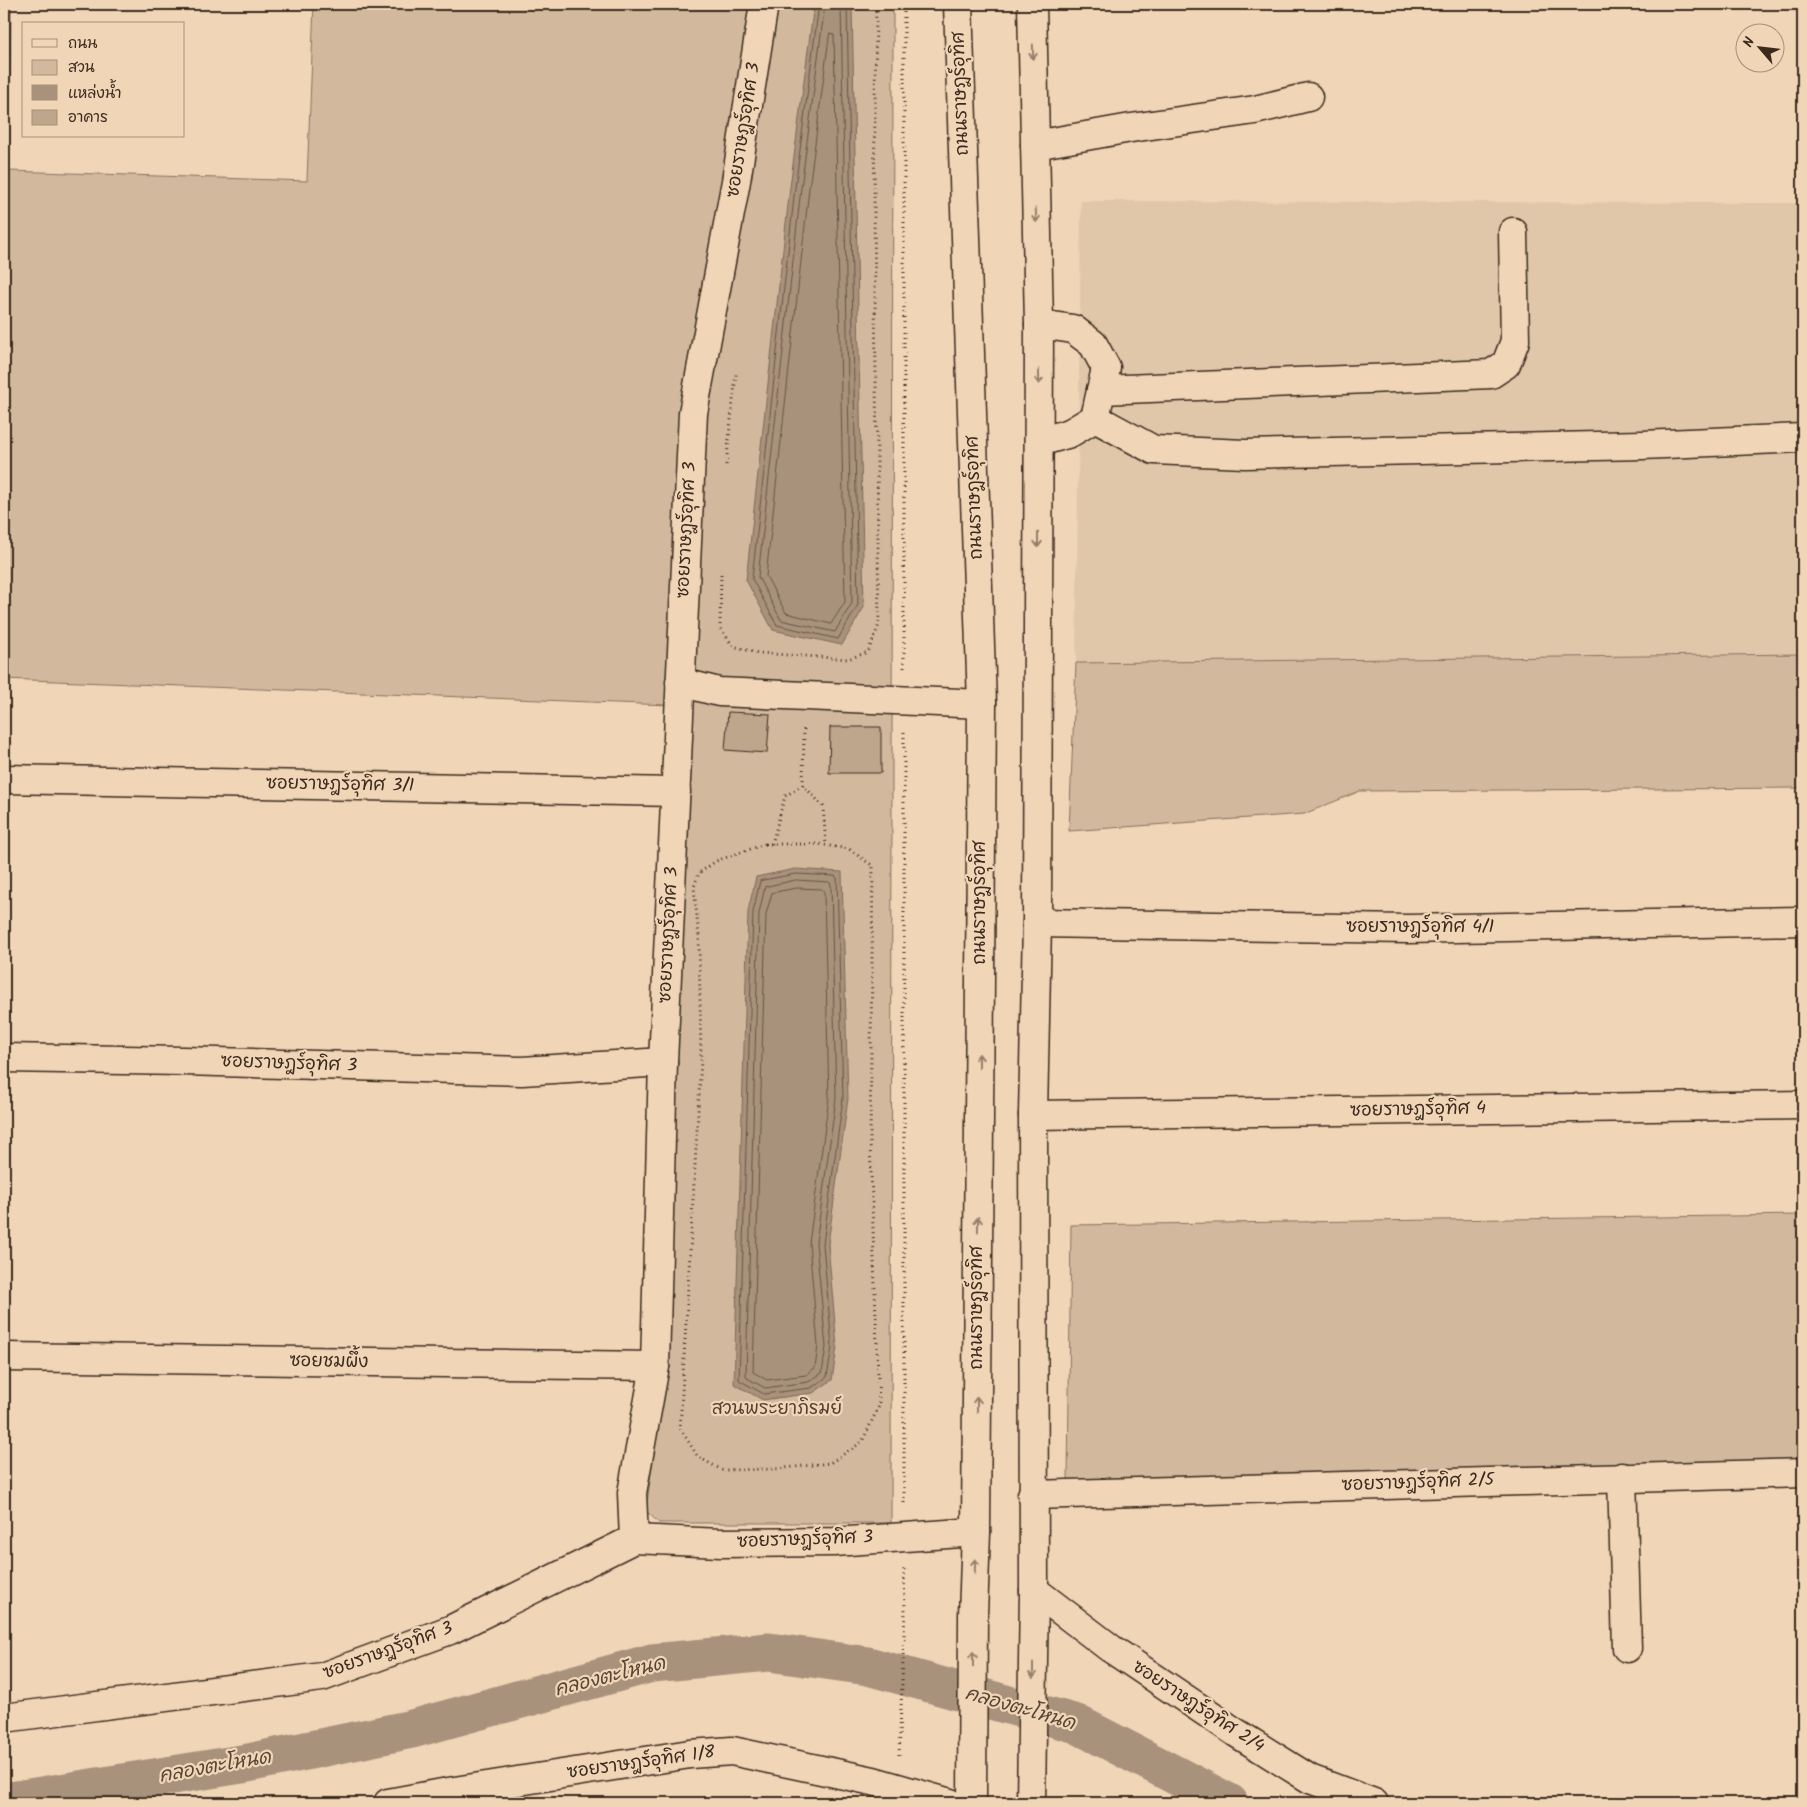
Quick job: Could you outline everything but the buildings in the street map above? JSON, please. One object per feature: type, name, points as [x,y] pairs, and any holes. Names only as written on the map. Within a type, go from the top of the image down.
[{"type":"street","name":"ซอยราษฎร์อุทิศ 3","points":[[634,1539],[632,1493],[655,1366],[663,1062],[693,413],[736,181],[764,4]]},
{"type":"street","name":"ถนนราษฎร์อุทิศ","points":[[958,4],[982,704],[976,1532],[973,1615],[972,1803]]},
{"type":"street","points":[[1031,1803],[1034,1590],[1032,1495],[1033,1116],[1037,923],[1039,442],[1039,324],[1032,4]]},
{"type":"street","points":[[1034,145],[1131,128],[1255,110],[1308,98]]},
{"type":"street","points":[[1101,390],[1491,374],[1506,364],[1515,341],[1513,232]]},
{"type":"street","points":[[1039,324],[1073,329],[1093,344],[1106,368],[1094,418],[1070,433],[1039,442]]},
{"type":"street","points":[[1094,418],[1154,450],[1245,454],[1642,445],[1803,438]]},
{"type":"street","points":[[680,682],[719,692],[982,704]]},
{"type":"street","name":"ซอยราษฎร์อุทิศ 3/1","points":[[4,779],[676,792]]},
{"type":"street","name":"ซอยราษฎร์อุทิศ 4/1","points":[[1037,923],[1408,929],[1803,921]]},
{"type":"street","name":"ซอยราษฎร์อุทิศ 3","points":[[4,1058],[522,1071],[663,1062]]},
{"type":"street","name":"ซอยราษฎร์อุทิศ 4","points":[[1033,1116],[1803,1105]]},
{"type":"street","name":"ซอยชมผึ้ง","points":[[4,1357],[655,1366]]},
{"type":"street","name":"ซอยราษฎร์อุทิศ 2/5","points":[[1032,1495],[1803,1473]]},
{"type":"street","points":[[1622,1477],[1627,1648]]},
{"type":"street","name":"ซอยราษฎร์อุทิศ 3","points":[[4,1718],[322,1677],[450,1630],[634,1539],[721,1542],[825,1542],[976,1532]]},
{"type":"street","name":"ซอยราษฎร์อุทิศ 2/4","points":[[1034,1590],[1110,1648],[1235,1732],[1310,1779],[1374,1803]]},
{"type":"street","name":"ซอยราษฎร์อุทิศ 1/8","points":[[388,1803],[690,1754],[732,1751],[873,1781],[950,1803]]},
{"type":"path","points":[[721,570],[720,628],[733,646],[758,653],[848,660],[868,652],[879,625],[874,212],[876,4]]},
{"type":"path","points":[[899,1731],[905,1613],[904,4]]},
{"type":"path","points":[[725,474],[736,371]]},
{"type":"path","points":[[805,696],[803,785],[823,806],[826,845]]},
{"type":"path","points":[[772,844],[785,796],[803,785]]},
{"type":"path","points":[[766,844],[826,845],[849,849],[874,866],[870,1142],[879,1406],[862,1442],[830,1463],[776,1469],[722,1470],[698,1457],[680,1428],[701,1060],[699,937],[694,887],[699,873],[716,861],[766,844]]},
{"type":"shaded area","points":[[1081,201],[1803,203],[1803,654],[1076,663]]},
{"type":"green space","name":"สวนพระยาภิรมย์","points":[[4,4],[11,4],[9,171],[307,181],[314,4],[893,4],[891,1523],[659,1523],[646,1511],[667,1376],[672,1172],[693,706],[4,679]]},
{"type":"green space","points":[[1803,654],[1803,788],[1360,791],[1304,814],[1069,831],[1076,663]]},
{"type":"green space","points":[[1803,1215],[1803,1470],[1068,1481],[1071,1225]]},
{"type":"water","points":[[814,4],[852,4],[864,607],[842,645],[773,630],[746,580],[790,187]]},
{"type":"water","points":[[795,869],[842,872],[848,1099],[828,1244],[837,1347],[832,1380],[813,1393],[763,1400],[734,1384],[748,911],[756,877]]},
{"type":"waterway","name":"คลองตะโหนด","points":[[4,1802],[248,1763],[412,1729],[652,1663],[769,1652],[868,1666],[1077,1724],[1229,1803]]}]
